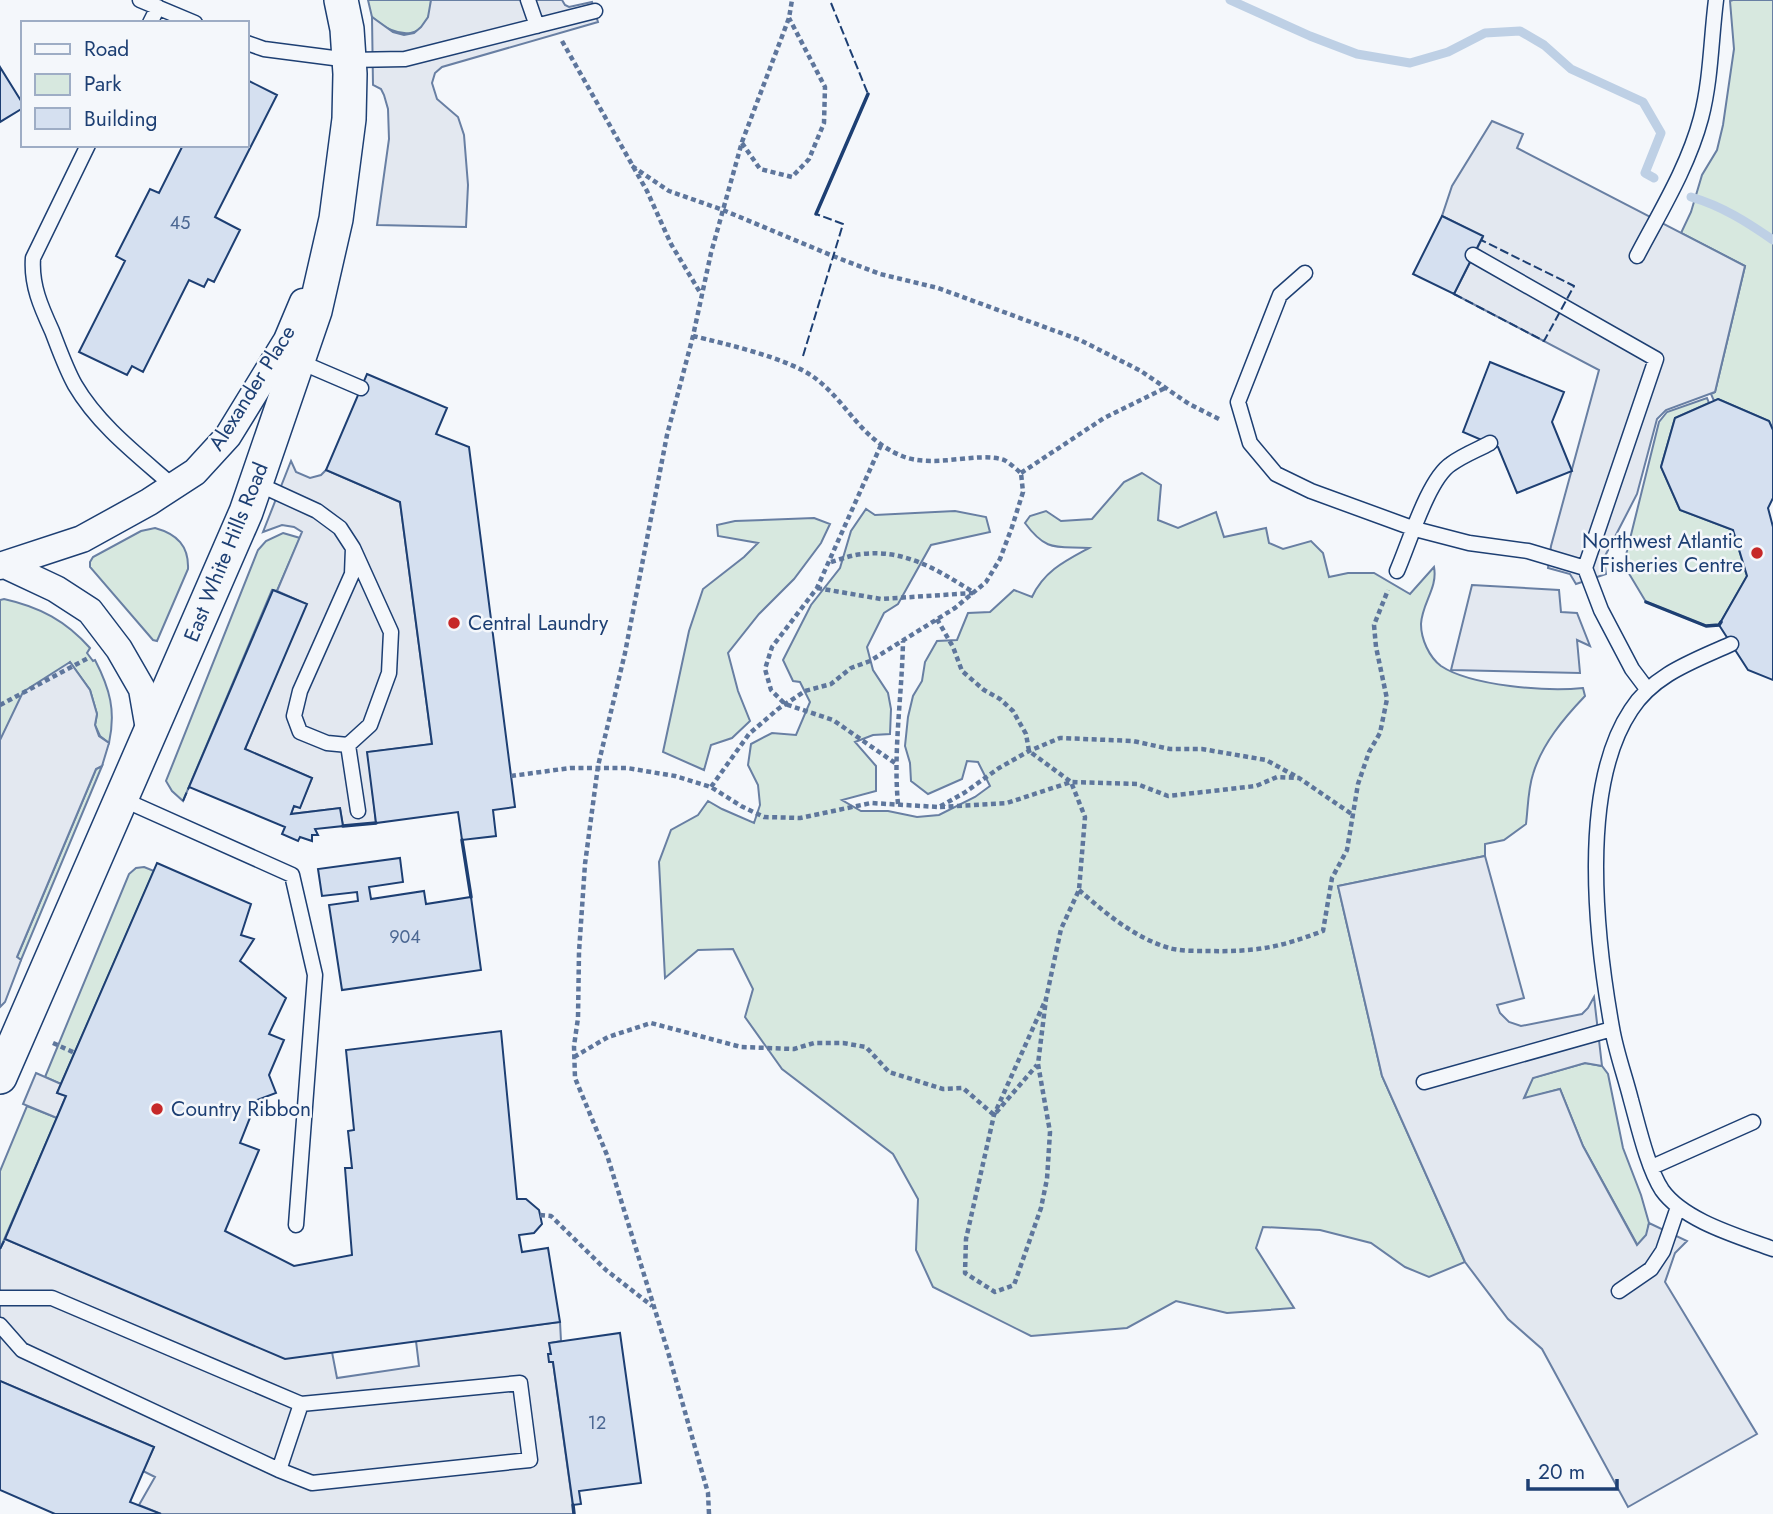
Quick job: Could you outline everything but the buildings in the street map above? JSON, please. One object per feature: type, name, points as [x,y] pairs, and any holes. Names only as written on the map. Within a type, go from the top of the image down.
[{"type":"street","name":"East White Hills Road","points":[[0,1077],[246,512],[315,311],[336,219],[349,119],[347,29],[341,0]]},
{"type":"street","name":"Alexander Place","points":[[2,565],[82,539],[195,472],[228,436],[287,340],[336,219]]},
{"type":"street","name":"Alexander Place","points":[[2,565],[56,589],[90,611],[119,649],[142,689],[150,734]]},
{"type":"lane","points":[[140,0],[190,21]]},
{"type":"lane","points":[[528,0],[544,24]]},
{"type":"lane","points":[[1637,256],[1681,170],[1701,121],[1709,81],[1716,0]]},
{"type":"lane","points":[[151,21],[158,7]]},
{"type":"lane","points":[[248,43],[264,49],[349,60],[405,59],[595,11]]},
{"type":"lane","points":[[87,147],[33,258],[32,274],[37,298],[75,385],[94,411],[123,442],[173,486]]},
{"type":"lane","points":[[1474,255],[1656,359],[1586,568],[1601,610],[1632,669],[1647,689]]},
{"type":"lane","points":[[1306,273],[1280,295],[1238,402],[1250,443],[1276,474],[1311,491],[1415,529],[1469,543],[1528,551],[1586,568]]},
{"type":"lane","points":[[298,361],[361,388]]},
{"type":"lane","points":[[1397,571],[1423,502],[1448,465],[1490,443]]},
{"type":"lane","points":[[256,483],[317,510],[340,528],[353,548],[391,632],[389,673],[370,725],[348,745],[327,743],[300,732],[295,716],[300,691],[352,574],[353,548]]},
{"type":"lane","points":[[1731,644],[1672,671],[1647,689],[1630,711],[1616,740],[1606,774],[1598,826],[1595,873],[1598,926],[1612,1029],[1635,1114],[1661,1189],[1678,1207],[1697,1219],[1773,1249]]},
{"type":"lane","points":[[348,745],[358,811]]},
{"type":"lane","points":[[122,799],[292,875],[315,975],[296,1225]]},
{"type":"lane","points":[[1424,1082],[1612,1029]]},
{"type":"lane","points":[[1653,1167],[1752,1122]]},
{"type":"lane","points":[[1619,1291],[1651,1269],[1663,1251],[1678,1207]]},
{"type":"lane","points":[[0,1298],[52,1298],[301,1404],[520,1383],[530,1460],[312,1483],[22,1350],[0,1325]]},
{"type":"lane","points":[[279,1469],[301,1404]]},
{"type":"path","points":[[709,1514],[708,1493],[607,1155],[575,1078],[574,1057],[585,864],[598,766],[625,653],[667,435],[723,210],[742,142],[789,18],[792,0]]},
{"type":"path","points":[[742,142],[760,169],[792,177],[809,159],[824,123],[825,87],[789,18]]},
{"type":"path","points":[[544,24],[647,191],[671,244],[702,294]]},
{"type":"path","points":[[632,166],[669,191],[880,274],[938,288],[1080,340],[1142,371],[1189,404],[1247,432]]},
{"type":"path","points":[[693,336],[744,349],[814,377],[875,442],[904,457],[943,462],[978,458],[1004,460],[1021,473],[1023,492],[1000,559],[986,582],[937,619],[870,661],[851,668],[831,684],[805,691],[785,705],[749,734],[711,787]]},
{"type":"path","points":[[1021,473],[1104,418],[1165,388]]},
{"type":"path","points":[[881,445],[817,588],[772,647],[765,669],[771,690],[785,705],[833,720],[895,763]]},
{"type":"path","points":[[830,562],[862,554],[900,555],[930,565],[974,593]]},
{"type":"path","points":[[1079,890],[1103,911],[1136,933],[1170,948],[1240,952],[1264,950],[1323,931],[1332,878],[1347,850],[1358,784],[1368,752],[1380,733],[1387,699],[1374,625],[1397,571]]},
{"type":"path","points":[[817,588],[881,599],[974,593]]},
{"type":"path","points":[[937,619],[953,647],[962,671],[1013,711],[1026,734],[1029,751],[1070,782],[1085,817],[1079,890],[1061,929],[1045,999],[1038,1064],[1050,1132],[1047,1179],[1041,1208],[1014,1285],[995,1292],[965,1273],[966,1239],[994,1115],[1045,999]]},
{"type":"path","points":[[898,804],[895,763],[903,640]]},
{"type":"path","points":[[0,705],[91,656]]},
{"type":"path","points":[[939,807],[999,768],[1060,737],[1133,741],[1170,749],[1202,749],[1266,760],[1353,815]]},
{"type":"path","points":[[511,776],[570,768],[616,766],[675,776],[711,787],[764,817],[800,818],[871,803],[939,807],[1007,803],[1070,782],[1138,785],[1168,796],[1256,786],[1277,777],[1298,778]]},
{"type":"path","points":[[574,1057],[608,1037],[651,1023],[741,1048],[794,1049],[814,1043],[843,1043],[866,1047],[889,1072],[943,1089],[963,1088],[994,1115]]},
{"type":"path","points":[[53,1043],[75,1052]]},
{"type":"path","points":[[994,1115],[1038,1064]]},
{"type":"path","points":[[540,1215],[551,1216],[606,1270],[653,1308]]},
{"type":"green space","points":[[368,0],[431,0],[425,24],[419,30],[401,33],[381,25],[372,17]]},
{"type":"green space","points":[[1773,0],[1773,430],[1769,421],[1718,399],[1714,401],[1711,394],[1715,392],[1745,266],[1681,233],[1691,212],[1702,175],[1717,150],[1723,125],[1734,49],[1730,1]]},
{"type":"green space","points":[[1707,398],[1709,403],[1675,418],[1661,467],[1680,510],[1733,530],[1747,576],[1719,625],[1706,626],[1646,602],[1628,572],[1626,555],[1659,422],[1667,412]]},
{"type":"green space","points":[[1142,473],[1161,485],[1158,520],[1178,528],[1216,512],[1224,537],[1266,528],[1269,543],[1283,549],[1311,541],[1323,553],[1329,577],[1348,573],[1374,573],[1410,594],[1434,567],[1434,582],[1422,616],[1421,630],[1429,653],[1441,666],[1454,673],[1490,683],[1550,689],[1583,688],[1585,696],[1554,732],[1542,752],[1530,786],[1526,824],[1504,840],[1485,844],[1485,856],[1338,886],[1382,1076],[1465,1262],[1429,1277],[1405,1267],[1371,1243],[1320,1230],[1263,1227],[1256,1248],[1294,1308],[1227,1313],[1176,1301],[1127,1328],[1031,1336],[933,1287],[916,1250],[918,1199],[893,1154],[782,1069],[745,1017],[753,989],[733,949],[698,950],[665,978],[659,862],[671,830],[698,815],[708,801],[754,823],[760,805],[758,785],[748,765],[751,744],[772,733],[796,735],[810,702],[800,682],[793,681],[783,660],[811,605],[840,568],[851,531],[866,509],[875,515],[955,511],[986,517],[990,532],[931,545],[898,604],[884,613],[867,647],[873,670],[888,693],[891,709],[890,734],[873,735],[855,742],[876,766],[876,791],[842,800],[861,811],[888,811],[917,817],[939,815],[975,797],[990,786],[978,762],[967,761],[962,779],[928,794],[911,781],[905,746],[908,717],[913,696],[922,681],[925,662],[937,641],[957,640],[968,613],[990,612],[1014,590],[1032,597],[1049,573],[1089,548],[1046,544],[1025,523],[1030,516],[1046,511],[1061,521],[1092,519],[1124,482]]},
{"type":"green space","points":[[814,518],[830,524],[821,543],[794,579],[759,614],[728,653],[738,691],[750,721],[732,738],[711,745],[704,770],[663,752],[689,631],[703,589],[758,543],[718,536],[717,525],[735,521]]},
{"type":"green space","points":[[155,528],[180,542],[188,561],[188,569],[157,641],[153,640],[90,567],[93,557],[141,531]]},
{"type":"green space","points":[[283,533],[300,538],[277,591],[272,590],[183,801],[166,781],[258,550],[266,541]]},
{"type":"green space","points":[[4,599],[52,616],[72,630],[90,648],[87,653],[95,660],[100,671],[112,710],[109,743],[100,736],[95,725],[97,714],[90,690],[70,662],[0,740],[0,600]]},
{"type":"green space","points":[[102,766],[21,960],[17,957],[96,769]]},
{"type":"green space","points":[[144,867],[154,871],[61,1084],[45,1077],[129,874],[136,868]]},
{"type":"green space","points":[[1585,1063],[1602,1066],[1608,1074],[1623,1148],[1649,1223],[1647,1235],[1638,1246],[1583,1146],[1560,1089],[1524,1099],[1532,1078]]},
{"type":"green space","points":[[27,1106],[57,1118],[0,1249],[0,1171]]},
{"type":"shaded area","points":[[431,0],[562,0],[569,7],[592,2],[598,22],[442,67],[435,73],[432,83],[437,99],[458,117],[464,135],[468,185],[466,227],[377,225],[389,139],[388,109],[384,95],[381,89],[373,85],[372,17],[393,32],[404,35],[414,33],[428,17]]},
{"type":"shaded area","points":[[1492,121],[1523,134],[1517,148],[1745,266],[1715,392],[1666,410],[1657,419],[1637,494],[1604,558],[1606,574],[1576,584],[1570,574],[1548,568],[1551,546],[1599,370],[1454,294],[1483,237],[1442,216],[1452,186]]},
{"type":"shaded area","points":[[291,461],[296,472],[310,478],[321,475],[326,470],[400,502],[432,744],[368,752],[376,823],[343,826],[340,808],[291,814],[294,806],[300,807],[312,778],[245,749],[306,604],[277,591],[302,532],[282,525],[263,532]]},
{"type":"shaded area","points":[[1472,585],[1559,590],[1561,612],[1577,613],[1590,646],[1577,640],[1580,673],[1451,670]]},
{"type":"shaded area","points":[[70,662],[90,690],[97,714],[95,725],[99,736],[109,743],[102,766],[96,769],[17,957],[21,960],[5,1002],[0,1007],[0,740],[23,692]]},
{"type":"shaded area","points":[[1485,856],[1524,998],[1497,1005],[1500,1013],[1509,1022],[1521,1026],[1582,1014],[1594,997],[1602,1066],[1585,1063],[1533,1078],[1524,1098],[1560,1089],[1583,1146],[1637,1245],[1646,1235],[1649,1223],[1687,1241],[1675,1253],[1665,1282],[1757,1434],[1628,1507],[1542,1349],[1508,1319],[1465,1262],[1382,1076],[1338,886]]},
{"type":"shaded area","points":[[36,1073],[61,1084],[57,1093],[66,1096],[57,1118],[23,1104]]},
{"type":"shaded area","points":[[5,1239],[285,1358],[332,1352],[337,1378],[419,1366],[416,1341],[560,1322],[561,1341],[550,1343],[549,1354],[553,1362],[574,1514],[161,1514],[139,1505],[155,1477],[143,1471],[154,1447],[0,1381],[0,1249]]},
{"type":"waterway","points":[[1230,0],[1357,54],[1410,63],[1448,52],[1485,33],[1520,31],[1544,45],[1571,69],[1643,102],[1661,133],[1645,173],[1654,178]]},
{"type":"waterway","points":[[1691,197],[1734,215],[1773,240]]},
{"type":"fence","points":[[831,3],[868,94]]},
{"type":"fence","points":[[803,356],[843,224],[816,214]]},
{"type":"fence","points":[[1454,294],[1544,341],[1574,286],[1481,240]]},
{"type":"fence","points":[[183,801],[189,787]]},
{"type":"fence","points":[[0,1249],[5,1239]]},
{"type":"wall","points":[[816,214],[868,94]]},
{"type":"wall","points":[[1646,602],[1706,626],[1719,625],[1721,622]]},
{"type":"wall","points":[[343,826],[376,823]]},
{"type":"wall","points":[[462,840],[471,897]]},
{"type":"wall","points":[[573,1505],[574,1514]]},
{"type":"place","name":"Northwest Atlantic Fisheries Centre","points":[[1757,553]]},
{"type":"place","name":"Central Laundry","points":[[454,623]]},
{"type":"place","name":"Country Ribbon","points":[[157,1109]]}]
